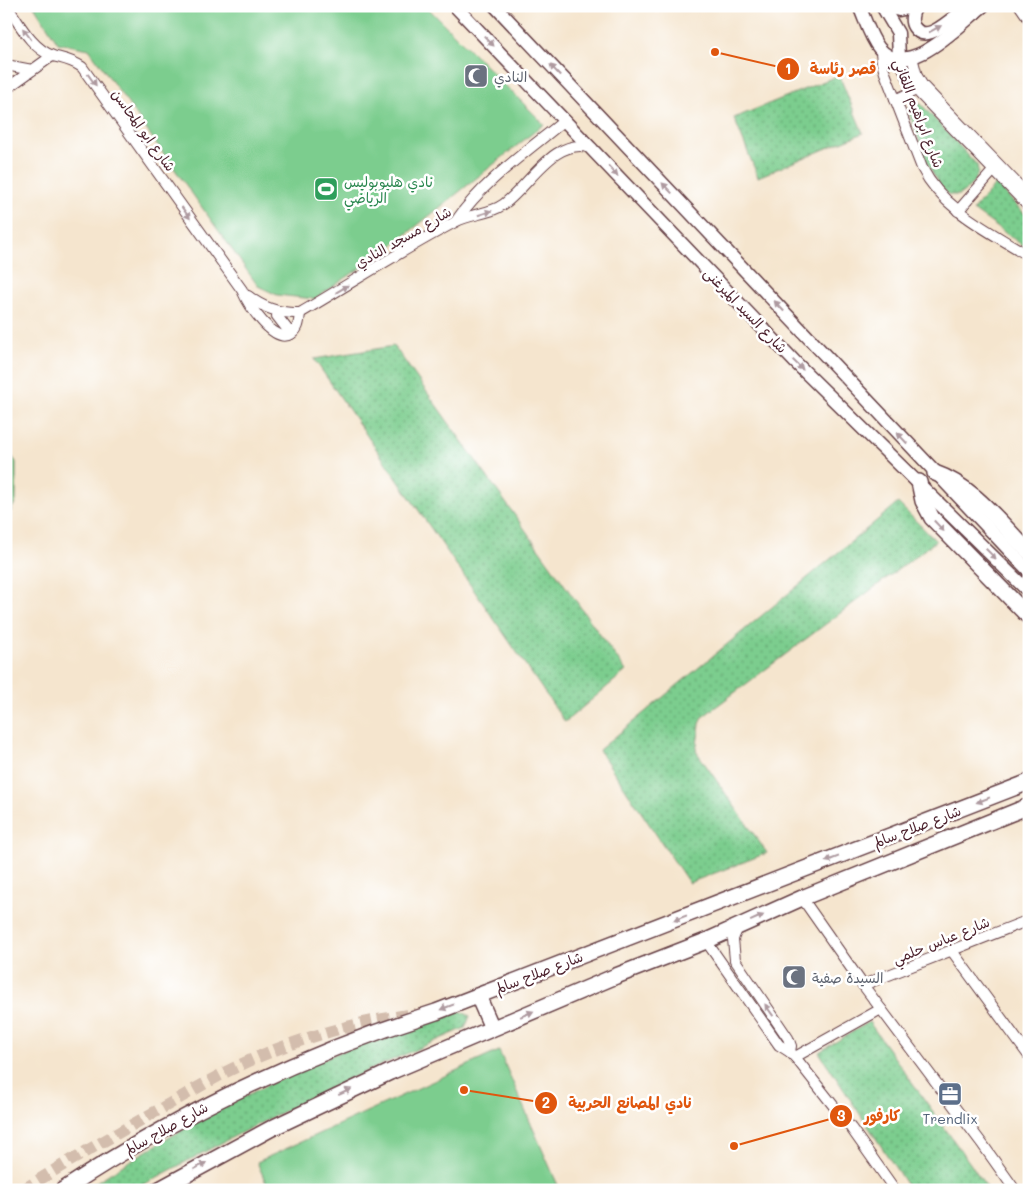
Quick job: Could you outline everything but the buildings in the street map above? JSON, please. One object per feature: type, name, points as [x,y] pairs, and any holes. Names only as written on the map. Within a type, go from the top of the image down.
[{"type":"highway","name":"شارع السيد الميرغنى","points":[[935,473],[946,477],[966,490],[1029,552]]},
{"type":"highway","name":"شارع السيد الميرغنى","points":[[919,482],[923,501],[932,518],[1029,617]]},
{"type":"highway","name":"شارع صلاح سالم","points":[[63,1190],[158,1132],[246,1086],[343,1044],[478,996],[1029,782]]},
{"type":"highway","name":"شارع صلاح سالم","points":[[158,1190],[323,1102],[390,1072],[616,976],[706,941],[802,898],[1029,806]]},
{"type":"highway","points":[[478,996],[492,1028]]},
{"type":"main road","name":"شارع السيد الميرغنى","points":[[455,6],[790,356],[919,482]]},
{"type":"main road","name":"شارع السيد الميرغنى","points":[[495,6],[935,473]]},
{"type":"main road","name":"شارع ابراهيم اللقاني","points":[[859,6],[878,46],[888,55],[898,59],[912,57]]},
{"type":"main road","points":[[878,46],[880,42],[888,42],[898,33],[883,6]]},
{"type":"main road","points":[[883,6],[899,10],[917,7]]},
{"type":"main road","points":[[917,7],[912,18],[913,24],[918,30],[925,33],[937,29],[962,12],[979,10]]},
{"type":"main road","points":[[912,57],[941,42],[979,10]]},
{"type":"main road","name":"شارع ابراهيم اللقاني","points":[[898,33],[898,59]]},
{"type":"main road","points":[[905,468],[918,456]]},
{"type":"main road","points":[[935,473],[1029,571]]},
{"type":"main road","points":[[919,482],[1029,592]]},
{"type":"street","name":"شارع ابو المحاسن","points":[[7,6],[36,45],[52,56],[67,59],[82,67],[242,290],[250,305],[267,326],[282,336],[291,334]]},
{"type":"street","points":[[1020,6],[1029,19]]},
{"type":"street","name":"شارع ابراهيم اللقاني","points":[[878,46],[882,66],[895,100],[925,173],[937,191],[958,211],[1028,255]]},
{"type":"street","points":[[6,89],[52,56]]},
{"type":"street","name":"شارع ابراهيم اللقاني","points":[[912,57],[917,76],[923,86],[1029,196]]},
{"type":"street","name":"شارع ابراهيم اللقاني","points":[[898,59],[916,90],[1029,207]]},
{"type":"street","points":[[6,66],[32,70]]},
{"type":"street","points":[[895,100],[916,90]]},
{"type":"street","points":[[456,221],[481,191],[565,120]]},
{"type":"street","name":"شارع مسجد النادي","points":[[300,313],[456,221],[488,213],[504,204],[561,150],[576,145],[592,148]]},
{"type":"street","points":[[958,211],[993,171]]},
{"type":"street","name":"شارع ابو المحاسن","points":[[242,290],[278,314],[300,313]]},
{"type":"street","points":[[267,326],[278,314],[291,334],[298,328],[300,313]]},
{"type":"street","points":[[802,898],[863,985],[1015,1190]]},
{"type":"street","name":"شارع عباس حلمي","points":[[863,985],[1029,920]]},
{"type":"street","points":[[738,927],[733,939],[735,960],[788,1038],[793,1055]]},
{"type":"street","points":[[706,941],[779,1045],[793,1055],[851,1128],[895,1190]]},
{"type":"street","points":[[952,951],[1029,1056]]},
{"type":"street","points":[[793,1055],[881,1009]]},
{"type":"green space","name":"نادي هليوبوليس الرياضي","points":[[34,6],[426,6],[544,124],[383,253],[314,299],[277,295],[258,286],[89,49],[58,43]]},
{"type":"green space","points":[[839,75],[863,133],[758,177],[734,118]]},
{"type":"green space","points":[[916,103],[921,104],[977,165],[976,178],[959,195],[949,195],[941,187],[930,167],[909,113],[910,106]]},
{"type":"green space","points":[[996,184],[1029,218],[1029,243],[1025,247],[973,210]]},
{"type":"green space","points":[[394,346],[626,671],[565,722],[314,359]]},
{"type":"green space","points":[[6,448],[16,462],[16,501],[6,520]]},
{"type":"green space","points":[[898,503],[936,541],[701,718],[696,751],[767,853],[689,883],[599,750]]},
{"type":"green space","points":[[458,1010],[470,1016],[465,1028],[340,1083],[133,1190],[84,1190],[172,1136],[264,1086],[342,1051]]},
{"type":"green space","points":[[869,1022],[989,1190],[910,1190],[819,1052]]},
{"type":"green space","points":[[499,1051],[560,1190],[269,1190],[257,1162]]},
{"type":"tunnel","points":[[23,1190],[71,1160],[248,1061],[271,1051],[343,1028],[416,1014]]},
{"type":"place","name":"قصر رئاسة","points":[[715,52]]},
{"type":"place","name":"النادي","points":[[476,76]]},
{"type":"place","name":"نادي هليوبوليس الرياضي","points":[[326,189]]},
{"type":"place","name":"السيدة صفية","points":[[794,977]]},
{"type":"place","name":"نادي المصانع الحربية","points":[[464,1090]]},
{"type":"place","name":"Trendlix","points":[[950,1094]]},
{"type":"place","name":"كارفور","points":[[734,1146]]}]
